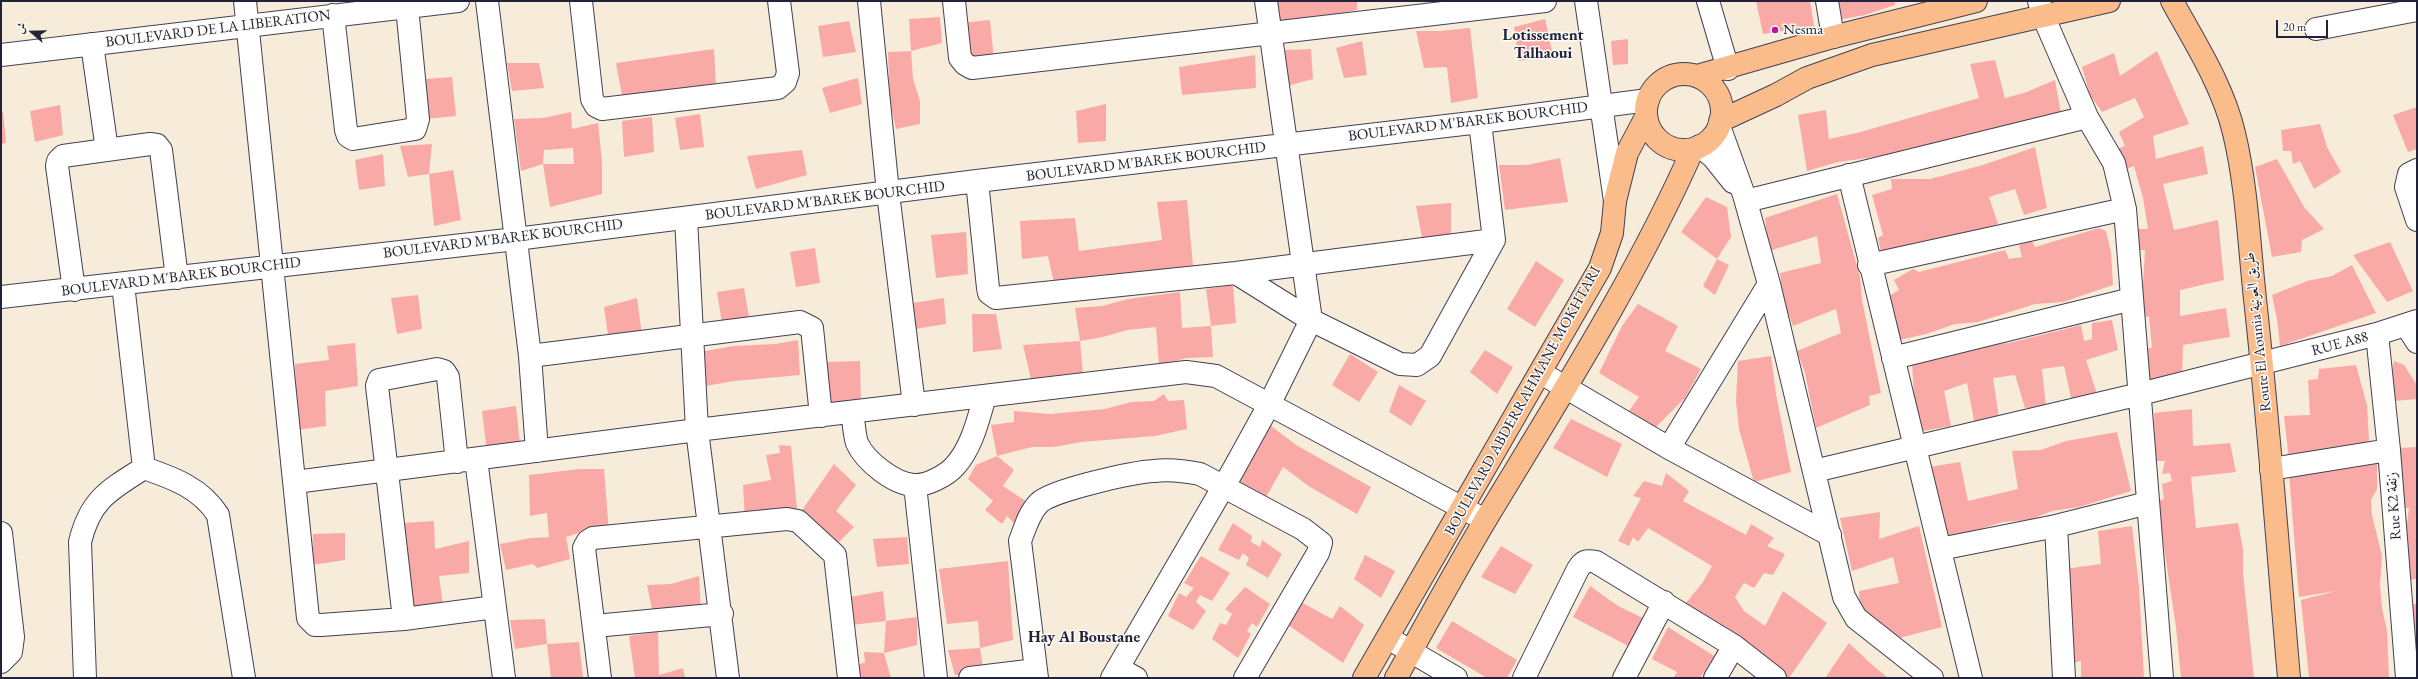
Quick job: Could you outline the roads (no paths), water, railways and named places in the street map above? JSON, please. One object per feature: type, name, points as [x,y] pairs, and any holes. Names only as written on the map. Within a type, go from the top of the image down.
[{"type":"main road","points":[[1615,201],[1627,153],[1659,83],[1668,78],[1687,74],[1697,76],[1728,69],[1864,29],[1976,1]]},
{"type":"main road","points":[[1647,108],[1655,136],[1662,143],[1672,148],[1696,148],[1711,138],[1720,123],[1807,78],[1872,55],[2041,9],[2110,1]]},
{"type":"main road","name":"Route El Aounia طريق العونية","points":[[2172,1],[2213,77],[2234,133],[2241,171],[2262,364],[2289,678]]},
{"type":"main road","points":[[1864,29],[1872,55]]},
{"type":"main road","points":[[1697,76],[1714,89],[1719,99],[1720,123]]},
{"type":"main road","name":"BOULEVARD ABDERRAHMANE MOKHTARI","points":[[1396,678],[1486,520],[1566,388],[1671,200],[1696,148]]},
{"type":"main road","name":"BOULEVARD ABDERRAHMANE MOKHTARI","points":[[1364,678],[1600,268],[1612,233],[1615,201]]},
{"type":"street","points":[[245,1],[308,618],[310,622],[321,625],[404,619],[495,607]]},
{"type":"street","name":"BOULEVARD DE LA LIBERATION","points":[[1,54],[458,1]]},
{"type":"street","points":[[487,1],[530,356],[537,451]]},
{"type":"street","points":[[580,1],[592,99],[596,106],[602,109],[778,88],[785,82],[788,73],[779,1]]},
{"type":"street","points":[[869,1],[888,193],[914,405]]},
{"type":"street","points":[[954,1],[960,58],[965,64],[972,68],[1269,32],[1545,1]]},
{"type":"street","points":[[1122,675],[1222,488],[1269,405],[1311,320],[1269,32],[1266,1]]},
{"type":"street","name":"BOULEVARD ABDERRAHMANE MOKHTARI","points":[[1586,1],[1615,201]]},
{"type":"street","points":[[1708,1],[1728,69]]},
{"type":"street","points":[[1827,1],[1833,38]]},
{"type":"street","points":[[333,15],[346,130],[348,136],[353,139],[414,129],[417,126],[418,119],[407,7]]},
{"type":"street","points":[[2316,29],[2361,10],[2391,7],[2417,10]]},
{"type":"street","points":[[2041,9],[2087,117],[2114,163],[2125,209],[2162,678]]},
{"type":"street","points":[[92,44],[106,150]]},
{"type":"street","name":"BOULEVARD M'BAREK BOURCHID","points":[[1,297],[177,278],[273,265],[516,239],[977,181],[1286,146],[1480,122],[1600,105],[1647,108]]},
{"type":"street","points":[[1745,198],[1849,175],[2087,117]]},
{"type":"street","points":[[1236,274],[1311,320],[1400,364],[1417,365],[1430,356],[1494,240],[1480,122]]},
{"type":"street","points":[[1720,123],[1745,198],[1769,284],[1844,597],[1848,608],[1856,618],[1932,678]]},
{"type":"street","points":[[74,290],[57,166],[58,161],[63,156],[150,144],[157,145],[161,150],[177,278]]},
{"type":"street","points":[[1696,148],[1713,157],[1745,198]]},
{"type":"street","points":[[2417,170],[2409,174],[2406,186],[2417,220]]},
{"type":"street","points":[[1849,175],[1869,265],[1971,678]]},
{"type":"street","points":[[977,181],[988,288],[996,298],[1236,274],[1494,240]]},
{"type":"street","points":[[1869,265],[2125,209]]},
{"type":"street","points":[[686,218],[697,430],[722,614],[728,678]]},
{"type":"street","points":[[124,284],[144,468]]},
{"type":"street","points":[[1669,448],[1769,284]]},
{"type":"street","points":[[1892,358],[2132,299]]},
{"type":"street","points":[[530,356],[800,322],[812,328],[821,416]]},
{"type":"street","name":"RUE A88","points":[[1814,471],[2140,394],[2377,334],[2413,329]]},
{"type":"street","name":"Rue K2 زنقة","points":[[2377,334],[2389,450],[2409,592],[2407,678]]},
{"type":"street","points":[[404,619],[377,382],[381,378],[437,369],[444,371],[448,377],[495,607],[504,678]]},
{"type":"street","points":[[295,482],[697,430],[1186,372],[1201,372],[1216,376],[1486,520]]},
{"type":"street","points":[[1540,373],[1669,448],[1830,535]]},
{"type":"street","points":[[852,412],[857,443],[870,461],[888,476],[915,485],[937,479],[954,467],[966,452],[985,396]]},
{"type":"street","points":[[2271,469],[2389,450]]},
{"type":"street","points":[[85,678],[80,542],[85,522],[96,503],[113,487],[144,468]]},
{"type":"street","points":[[144,468],[172,478],[192,488],[209,500],[218,515],[244,678]]},
{"type":"street","points":[[970,678],[1037,674],[1020,541],[1028,521],[1040,502],[1059,492],[1153,471],[1182,470],[1200,474],[1222,488],[1304,529],[1320,543],[1318,552],[1245,678]]},
{"type":"street","points":[[915,485],[936,678]]},
{"type":"street","points":[[1940,549],[2056,526],[2148,503]]},
{"type":"street","points":[[600,678],[595,626],[584,548],[588,541],[593,538],[787,519],[798,521],[831,550],[837,560],[849,678]]},
{"type":"street","points":[[2056,526],[2064,678]]},
{"type":"street","points":[[1,533],[13,636],[11,652],[1,662]]},
{"type":"street","points":[[1524,678],[1578,569],[1583,562],[1588,560],[1596,562],[1664,602],[1734,646],[1775,678]]},
{"type":"street","points":[[1624,678],[1664,602]]},
{"type":"street","points":[[595,626],[722,614]]},
{"type":"street","points":[[1388,638],[1456,678]]},
{"type":"street","points":[[1715,678],[1734,646]]},
{"type":"place","name":"Nesma","points":[[1775,30]]},
{"type":"district","name":"Lotissement Talhaoui","points":[[1543,45]]},
{"type":"district","name":"Hay Al Boustane","points":[[1084,638]]}]
